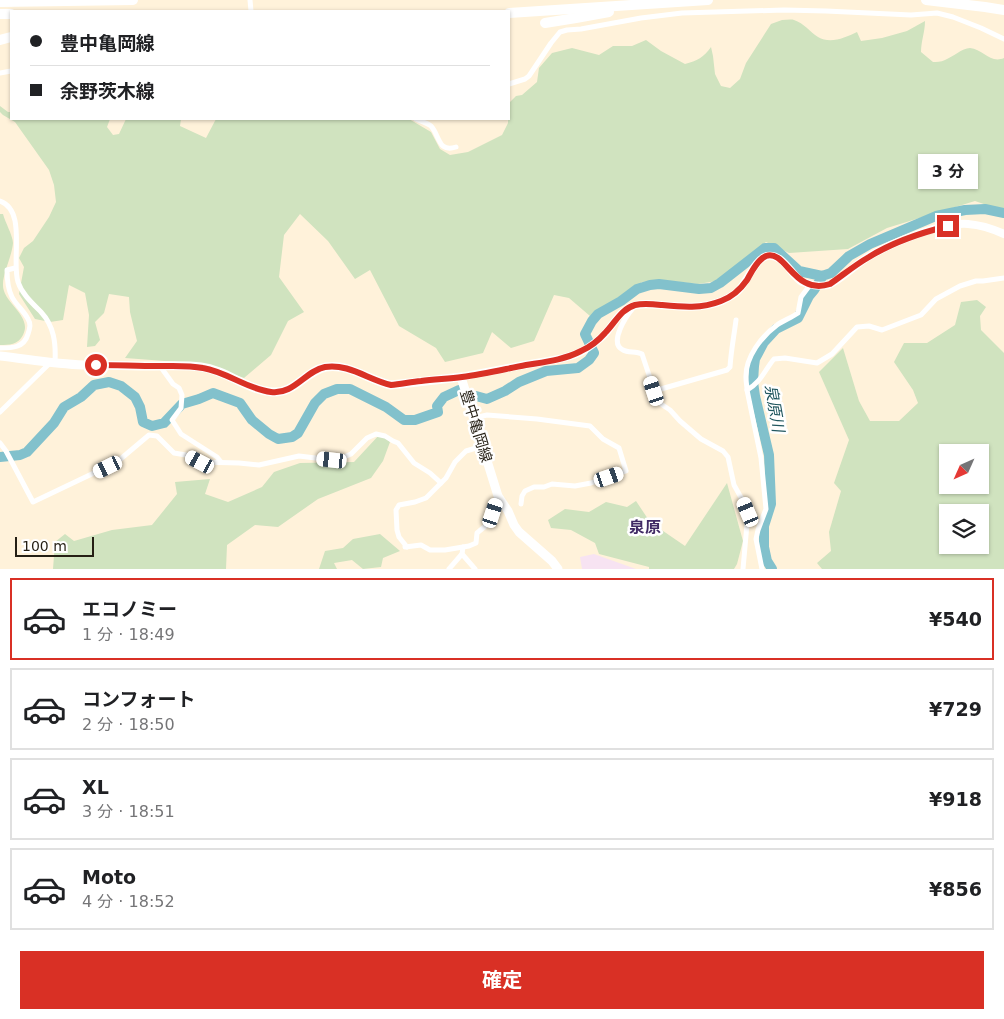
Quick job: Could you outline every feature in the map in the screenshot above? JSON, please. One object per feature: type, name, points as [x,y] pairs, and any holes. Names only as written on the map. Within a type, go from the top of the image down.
[{"type":"highway","points":[[0,2],[133,0]]},
{"type":"highway","points":[[510,13],[708,0]]},
{"type":"highway","points":[[926,0],[1004,10]]},
{"type":"highway","points":[[545,23],[657,3]]},
{"type":"main road","points":[[461,377],[571,356],[585,349],[604,335],[627,308],[634,305],[707,306],[729,298],[738,291],[758,263],[766,256],[778,258],[802,282],[814,285],[830,284],[882,249],[928,231],[958,224],[968,224],[982,226],[1004,234]]},
{"type":"main road","name":"豊中亀岡線","points":[[0,356],[80,364],[176,365],[204,368],[216,371],[254,388],[273,392],[291,389],[315,371],[335,366],[346,368],[391,385],[461,377],[498,496],[519,532],[552,561],[558,569]]},
{"type":"street","points":[[510,84],[529,76],[551,42],[560,32],[682,13],[784,10],[911,15],[937,13],[953,17],[1004,39]]},
{"type":"street","points":[[418,120],[430,126],[441,144],[446,148],[456,147]]},
{"type":"street","points":[[0,201],[5,202],[11,208],[14,216],[18,283],[26,297],[50,326],[54,334],[56,350],[53,362],[0,412]]},
{"type":"street","points":[[0,348],[20,346],[29,332],[30,324],[28,318],[12,297],[9,289],[7,270],[16,268]]},
{"type":"street","points":[[747,390],[761,379],[774,359],[785,358],[817,363],[832,354],[857,327],[869,326],[882,330],[921,316],[936,299],[960,286],[976,281],[983,282],[1004,278]]},
{"type":"street","points":[[762,569],[756,539],[766,508],[761,458],[747,390],[746,376],[755,348],[771,330],[798,313],[801,297],[814,285]]},
{"type":"street","points":[[634,305],[620,330],[617,339],[619,346],[623,350],[642,354],[658,402],[670,410],[701,439],[723,450],[728,456],[734,485],[744,501],[748,512],[744,569]]},
{"type":"street","points":[[654,391],[727,370],[730,367],[736,320]]},
{"type":"street","points":[[160,366],[173,384],[179,388],[182,395],[181,408],[172,420],[181,434],[217,457],[221,462]]},
{"type":"street","points":[[474,418],[487,415],[590,426],[603,439],[619,448],[626,471],[592,483],[576,486],[552,484],[544,487],[534,487],[525,491],[521,504]]},
{"type":"street","points":[[0,443],[9,456],[33,502],[117,462],[149,435],[158,436],[174,453],[186,455],[200,462],[260,465],[299,456],[332,460],[340,459],[351,454],[367,438],[376,434],[398,442],[414,463],[441,482]]},
{"type":"street","points":[[482,446],[466,450],[455,462],[446,478],[426,498],[399,505],[396,510],[398,537],[405,547],[421,545],[430,550],[444,550],[469,546],[476,543],[477,533],[489,523],[496,503],[500,499]]},
{"type":"street","points":[[449,569],[462,554],[462,547]]},
{"type":"street","points":[[462,554],[475,569]]},
{"type":"shaded area","points":[[594,554],[636,569],[582,569],[580,557]]},
{"type":"green space","points":[[782,20],[798,21],[818,37],[827,40],[838,39],[857,32],[861,41],[882,38],[907,31],[925,21],[921,52],[933,62],[943,61],[964,49],[970,48],[991,58],[1004,58],[1004,211],[975,201],[887,228],[848,249],[789,253],[766,242],[716,281],[698,284],[661,280],[642,282],[590,316],[569,298],[554,295],[534,341],[511,348],[492,332],[483,353],[445,362],[436,348],[399,326],[370,270],[355,279],[328,241],[300,214],[284,235],[279,277],[304,312],[288,321],[271,355],[244,378],[204,364],[125,358],[137,341],[130,312],[129,297],[109,294],[104,313],[95,322],[100,340],[95,346],[87,347],[89,315],[85,293],[69,285],[63,320],[50,322],[35,319],[19,294],[24,267],[19,258],[24,248],[33,241],[49,217],[56,202],[54,185],[49,170],[15,122],[12,120],[110,120],[107,127],[113,135],[119,134],[126,120],[181,120],[180,126],[206,138],[215,120],[411,120],[431,132],[440,149],[450,155],[468,152],[502,135],[508,120],[510,120],[510,102],[516,96],[522,95],[537,82],[539,68],[552,53],[572,48],[599,55],[613,46],[632,46],[646,40],[661,51],[685,64],[700,58],[711,47],[715,74],[721,86],[730,88],[740,79],[746,63],[771,24]]},
{"type":"green space","points":[[0,106],[10,112],[10,119],[0,112]]},
{"type":"green space","points":[[0,214],[3,214],[13,243],[3,280],[4,291],[21,315],[25,328],[19,341],[3,345],[0,345]]},
{"type":"green space","points":[[977,300],[986,307],[980,316],[981,330],[1004,353],[1004,569],[822,569],[817,563],[831,551],[829,532],[841,491],[834,483],[849,440],[819,372],[843,348],[859,401],[870,421],[899,421],[918,403],[913,390],[894,362],[904,343],[927,343],[955,325],[961,302]]},
{"type":"green space","points":[[380,434],[390,442],[383,461],[371,478],[318,499],[278,527],[255,525],[227,545],[226,569],[53,569],[55,542],[65,534],[74,541],[112,530],[152,525],[177,494],[175,482],[210,479],[205,494],[228,502],[262,487],[274,472],[300,463],[354,462]]},
{"type":"green space","points":[[727,483],[743,541],[734,569],[649,569],[649,567],[599,554],[595,543],[571,530],[551,528],[548,520],[565,509],[589,512],[606,502],[627,507],[636,501],[650,522],[685,546]]},
{"type":"green space","points":[[380,534],[400,551],[383,558],[381,567],[363,569],[352,560],[334,563],[337,569],[319,569],[325,551],[343,548],[353,539]]},
{"type":"waterway","points":[[476,396],[487,399],[519,382],[546,371],[578,368],[589,360],[594,353],[585,334],[592,321],[598,314],[637,289],[659,284],[699,289],[711,288],[765,248],[774,248],[799,271],[822,276],[831,273],[849,256],[870,244],[936,216],[965,210],[985,209],[1004,213]]},
{"type":"waterway","name":"泉原川","points":[[772,569],[767,561],[764,547],[764,526],[771,504],[769,455],[755,396],[753,382],[755,359],[764,342],[776,329],[798,318],[809,296],[821,279]]},
{"type":"waterway","points":[[0,457],[20,455],[27,452],[54,423],[64,407],[81,397],[94,385],[109,382],[121,386],[135,397],[140,407],[143,422],[152,426],[164,423],[182,404],[213,393],[240,403],[252,420],[278,439],[292,437],[298,433],[315,403],[324,394],[337,389],[350,389],[386,407],[404,420],[415,420],[438,412],[437,406],[444,397],[459,390]]},
{"type":"district","name":"泉原","points":[[645,527]]},
{"type":"route","points":[[96,365],[176,365],[204,368],[216,371],[254,388],[273,392],[291,389],[315,371],[335,366],[346,368],[391,385],[466,376],[571,356],[598,340],[627,308],[634,305],[707,306],[729,298],[738,291],[758,263],[766,256],[778,258],[802,282],[820,286],[830,284],[882,249],[928,231],[948,226]]}]
